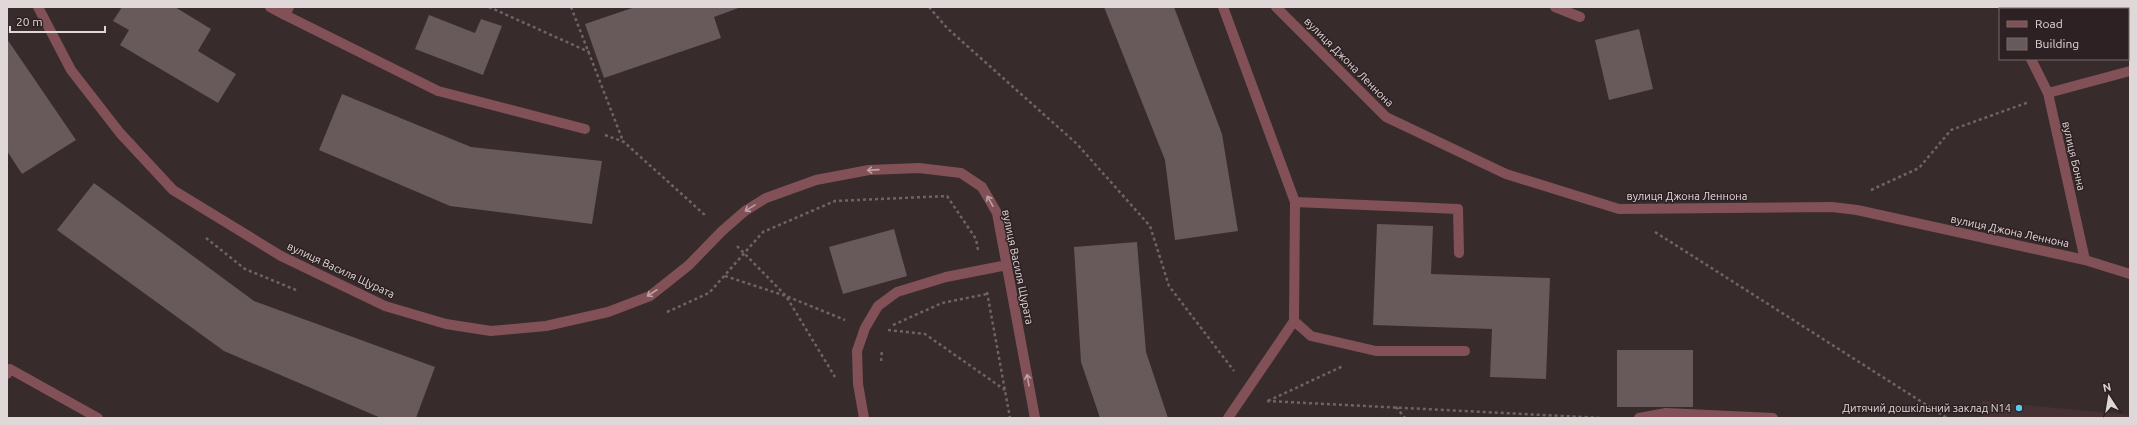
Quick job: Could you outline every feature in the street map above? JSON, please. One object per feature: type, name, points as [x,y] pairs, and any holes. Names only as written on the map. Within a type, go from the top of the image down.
[{"type":"street","name":"вулиця Василя Щурата","points":[[38,7],[71,70],[120,133],[173,190],[281,256],[385,306],[446,324],[491,331],[554,324],[608,312],[650,296],[689,265],[722,231],[745,211],[766,198],[816,180],[869,170],[919,168],[961,173],[982,187],[997,213],[1035,418]]},
{"type":"street","points":[[270,7],[287,11],[438,91],[585,129]]},
{"type":"street","points":[[1224,7],[1295,202],[1294,321],[1228,418]]},
{"type":"street","name":"вулиця Джона Леннона","points":[[1276,7],[1386,117],[1506,174],[1619,209],[1832,207],[1857,210],[2085,260],[2130,274]]},
{"type":"street","points":[[1555,7],[1580,17]]},
{"type":"street","name":"вулиця Бонна","points":[[2032,60],[2048,93],[2085,260]]},
{"type":"street","points":[[2048,93],[2130,71]]},
{"type":"street","points":[[1295,202],[1458,209],[1459,253]]},
{"type":"street","points":[[864,418],[858,384],[857,351],[865,328],[878,306],[897,292],[946,277],[1007,265]]},
{"type":"street","points":[[1294,321],[1311,336],[1376,351],[1464,351]]},
{"type":"street","points":[[7,374],[10,369],[98,418]]},
{"type":"street","points":[[1639,418],[1666,413],[1773,418]]},
{"type":"path","points":[[489,7],[589,52]]},
{"type":"path","points":[[571,7],[624,142],[722,231],[786,296],[837,381]]},
{"type":"path","points":[[929,7],[947,28],[1077,144],[1150,226],[1169,286],[1248,389]]},
{"type":"path","points":[[1857,210],[1867,192],[1919,168],[1951,130],[2012,109],[2048,93]]},
{"type":"path","points":[[660,315],[709,293],[763,232],[835,201],[947,196],[976,239],[1010,418]]},
{"type":"path","points":[[1652,230],[1947,418]]},
{"type":"path","points":[[202,235],[245,269],[297,290]]},
{"type":"path","points":[[725,276],[786,296],[865,328],[925,334],[1005,390],[1033,406]]},
{"type":"path","points":[[884,329],[942,303],[987,294]]},
{"type":"path","points":[[880,367],[884,329]]},
{"type":"path","points":[[1376,351],[1267,401],[1602,418]]},
{"type":"path","points":[[1396,407],[1404,418]]},
{"type":"shaded area","name":"Дитячий дошкільний заклад N14","points":[[1982,401],[2130,415],[2130,418],[1981,418]]},
{"type":"building","points":[[122,7],[175,7],[211,29],[198,51],[236,74],[218,103],[120,45],[129,30],[113,21]]},
{"type":"building","points":[[635,7],[741,7],[714,17],[721,38],[604,78],[585,24]]},
{"type":"building","points":[[1104,7],[1174,7],[1222,134],[1238,231],[1175,240],[1165,160]]},
{"type":"building","points":[[429,15],[475,33],[481,19],[502,26],[483,75],[415,49]]},
{"type":"building","points":[[1639,29],[1653,89],[1609,100],[1595,40]]},
{"type":"building","points":[[7,39],[76,140],[22,174],[7,151]]},
{"type":"building","points":[[342,94],[471,147],[602,161],[592,224],[450,206],[319,150]]},
{"type":"building","points":[[94,183],[254,301],[435,367],[416,418],[381,418],[224,351],[57,230]]},
{"type":"building","points":[[1377,224],[1433,226],[1431,274],[1550,278],[1546,379],[1490,377],[1492,329],[1373,325]]},
{"type":"building","points":[[894,229],[907,276],[843,294],[829,247]]},
{"type":"building","points":[[1137,242],[1146,352],[1168,418],[1100,418],[1081,362],[1074,247]]},
{"type":"building","points":[[1617,350],[1693,350],[1693,407],[1617,407]]},
{"type":"place","name":"Дитячий дошкільний заклад N14","points":[[2019,408]]}]
